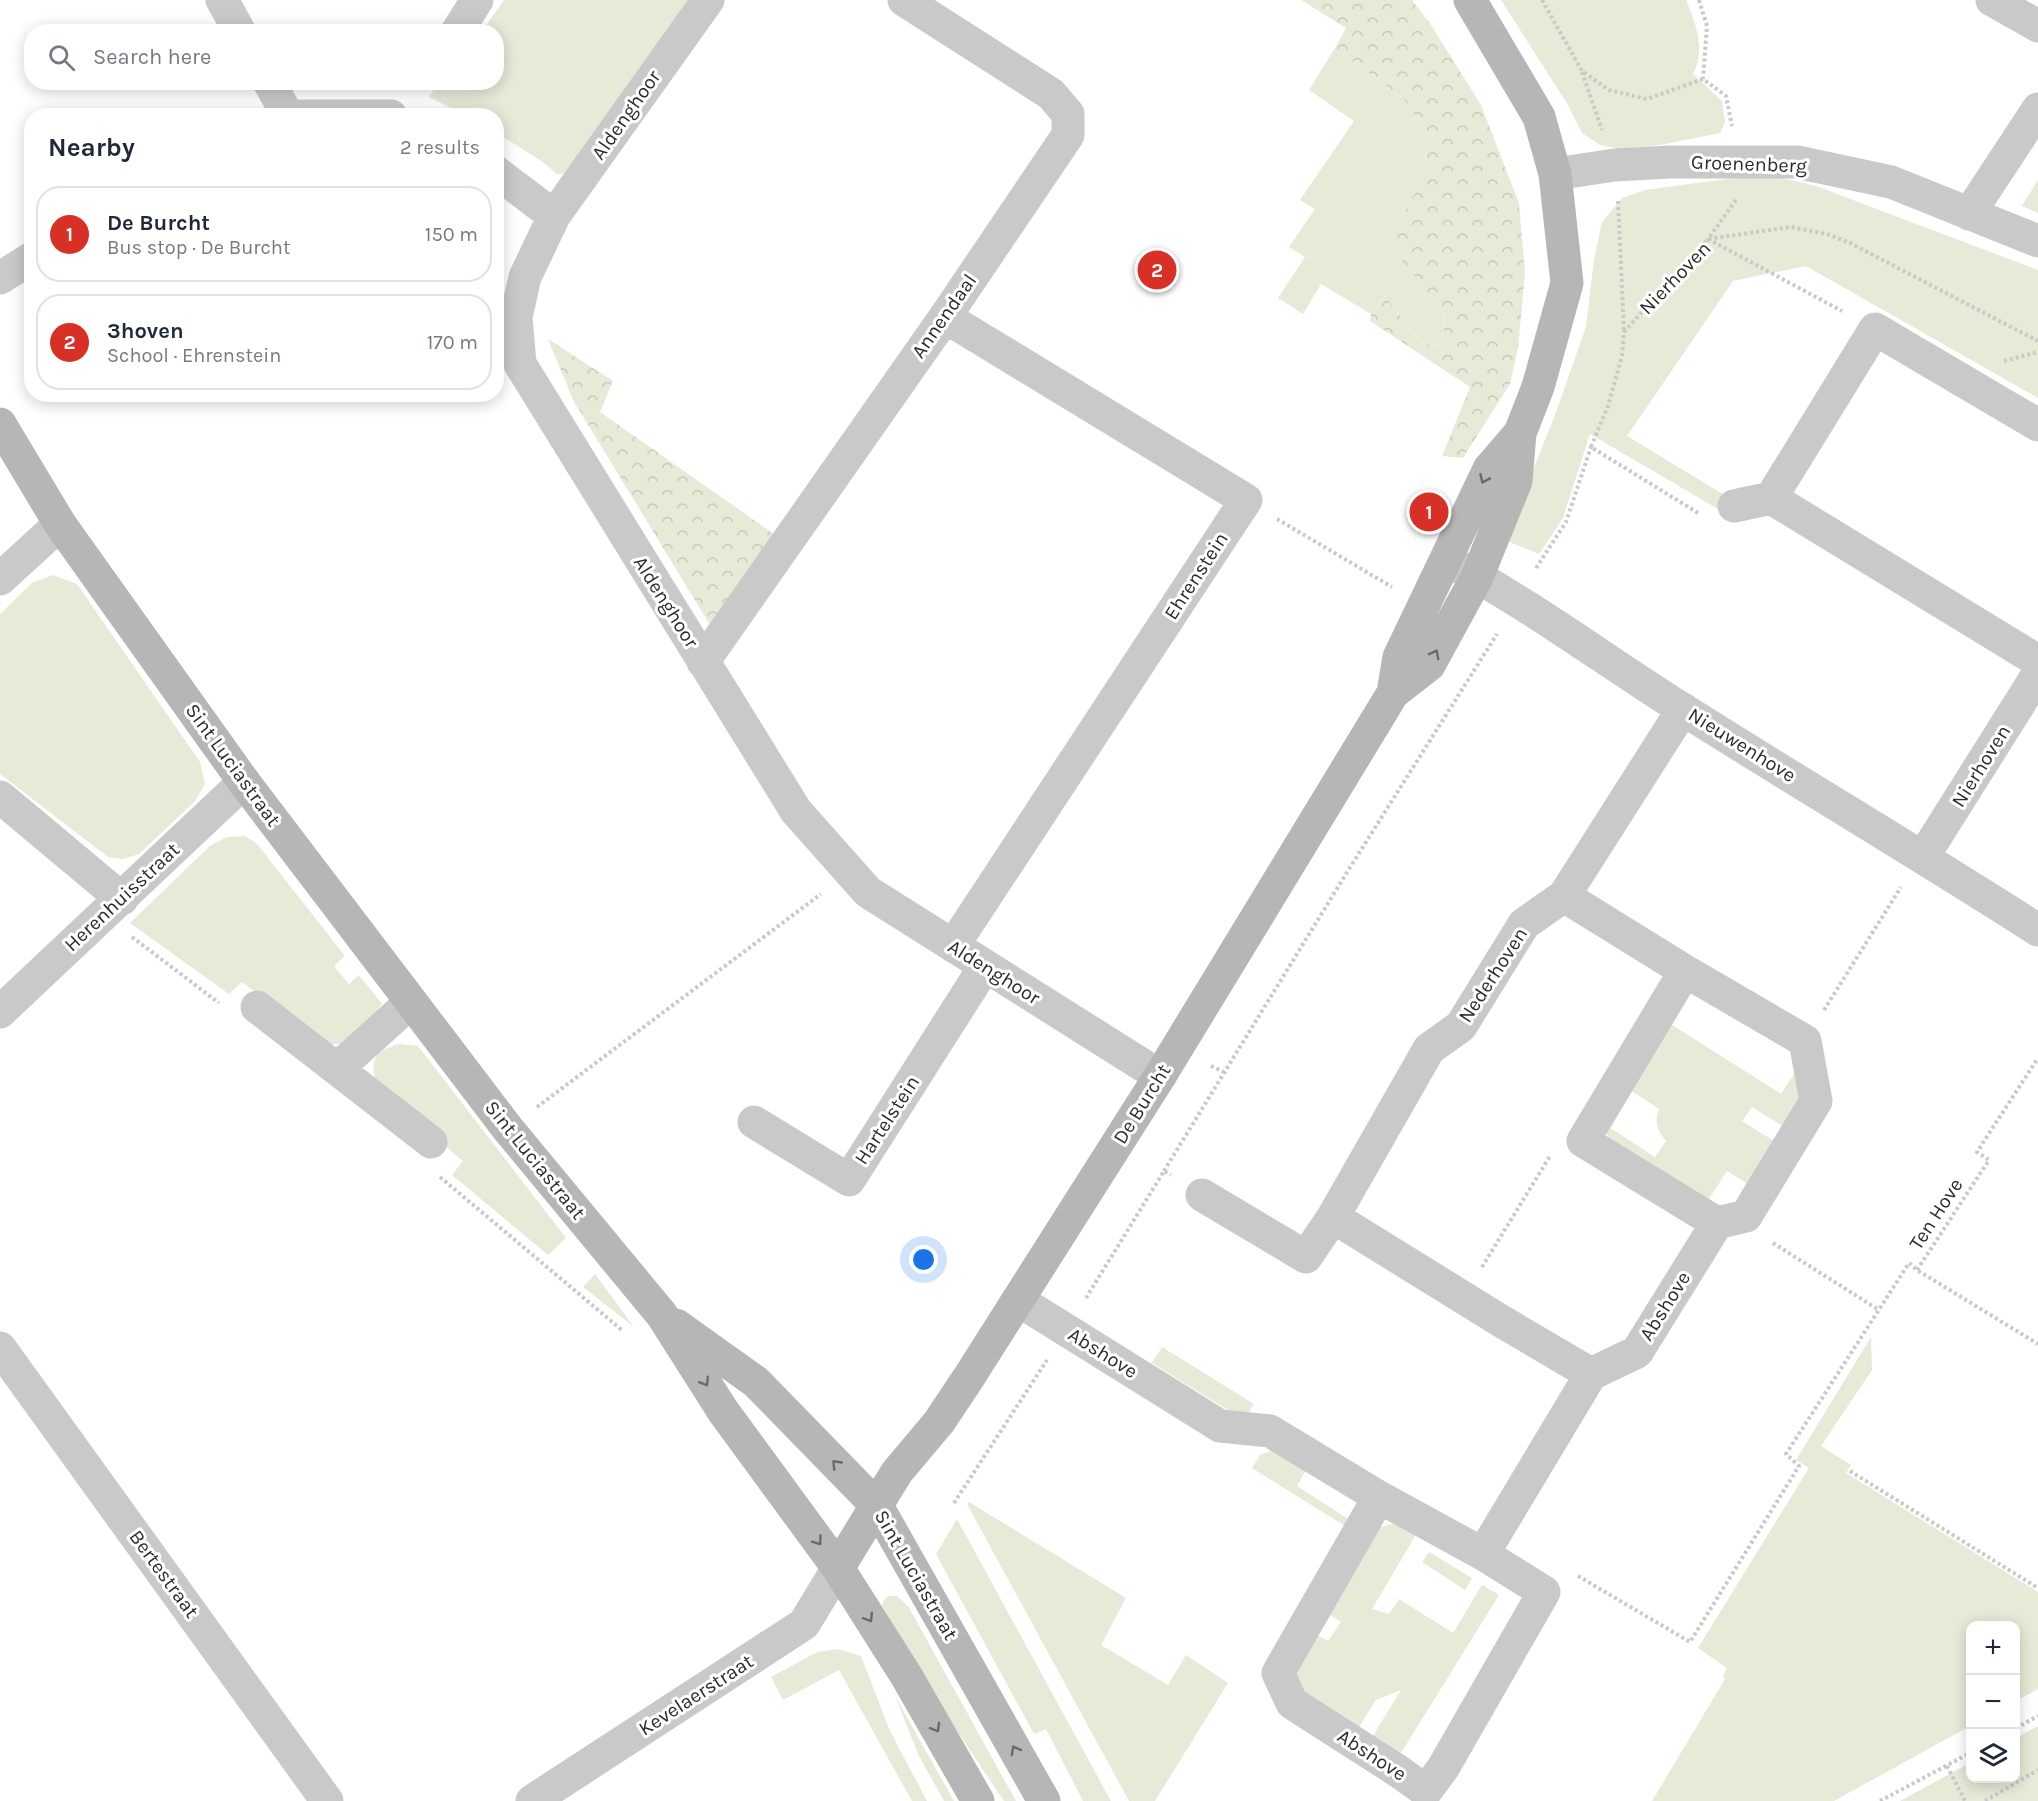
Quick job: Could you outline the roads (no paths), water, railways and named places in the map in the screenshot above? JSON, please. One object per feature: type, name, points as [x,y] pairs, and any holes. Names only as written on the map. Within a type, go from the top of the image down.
[{"type":"street","points":[[222,0],[236,24]]},
{"type":"street","points":[[462,24],[477,0]]},
{"type":"street","name":"Aldenghoor","points":[[708,0],[554,216],[525,276],[516,317],[520,364],[796,811],[868,892],[1160,1076]]},
{"type":"street","name":"De Burcht","points":[[838,1568],[897,1472],[939,1422],[957,1395],[1160,1076],[1392,693],[1399,657],[1438,614],[1477,577],[1516,481],[1520,433],[1538,387],[1567,283],[1556,174],[1539,117],[1470,0]]},
{"type":"street","points":[[1992,0],[2038,26]]},
{"type":"street","name":"Annendaal","points":[[703,662],[945,317],[1068,135],[1068,114],[1051,94],[917,3]]},
{"type":"street","points":[[273,90],[281,108]]},
{"type":"street","points":[[1970,214],[2038,109]]},
{"type":"street","name":"Groenenberg","points":[[1556,174],[1626,164],[1797,162],[1891,182],[2038,241]]},
{"type":"street","points":[[504,178],[554,216]]},
{"type":"street","points":[[0,278],[24,263]]},
{"type":"street","name":"Ehrenstein","points":[[945,317],[1246,500],[953,946]]},
{"type":"street","points":[[1771,498],[1875,329],[2038,425]]},
{"type":"street","name":"Sint Luciastraat","points":[[0,424],[60,524],[244,782],[508,1129],[662,1315],[723,1411],[838,1568],[907,1677],[978,1801]]},
{"type":"street","name":"De Burcht","points":[[1438,614],[1446,561],[1489,469],[1520,433]]},
{"type":"street","points":[[1734,506],[1771,498],[2038,661]]},
{"type":"street","points":[[0,579],[60,524]]},
{"type":"street","name":"Nieuwenhove","points":[[1446,561],[1516,600],[1683,709],[2038,930]]},
{"type":"street","name":"Nierhoven","points":[[1923,857],[2038,674]]},
{"type":"street","name":"Nederhoven","points":[[1202,1195],[1306,1257],[1333,1217],[1429,1049],[1461,1026],[1524,924],[1564,896],[1683,709]]},
{"type":"street","name":"Herenhuisstraat","points":[[0,1012],[244,782]]},
{"type":"street","points":[[0,797],[122,898]]},
{"type":"street","points":[[1564,896],[1685,971],[1583,1141],[1732,1219]]},
{"type":"street","name":"Hartelstein","points":[[754,1122],[849,1180],[985,966]]},
{"type":"street","name":"Abshove","points":[[1591,1374],[1637,1352],[1816,1101],[1805,1041],[1685,971]]},
{"type":"street","points":[[338,1068],[411,1002]]},
{"type":"street","points":[[257,1007],[431,1142]]},
{"type":"street","points":[[1333,1217],[1591,1374],[1483,1554]]},
{"type":"street","name":"Abshove","points":[[1018,1300],[1220,1426],[1269,1431],[1379,1497],[1483,1554],[1544,1592],[1443,1768],[1426,1791],[1292,1703],[1278,1673],[1379,1497]]},
{"type":"street","name":"Sint Luciastraat","points":[[662,1315],[756,1382],[877,1506],[1044,1801]]},
{"type":"street","name":"Bertestraat","points":[[0,1348],[327,1801]]},
{"type":"street","name":"Kevelaerstraat","points":[[532,1801],[804,1624],[838,1568]]},
{"type":"place","name":"3hoven","points":[[1157,270]]},
{"type":"place","name":"De Burcht","points":[[1429,512]]}]
